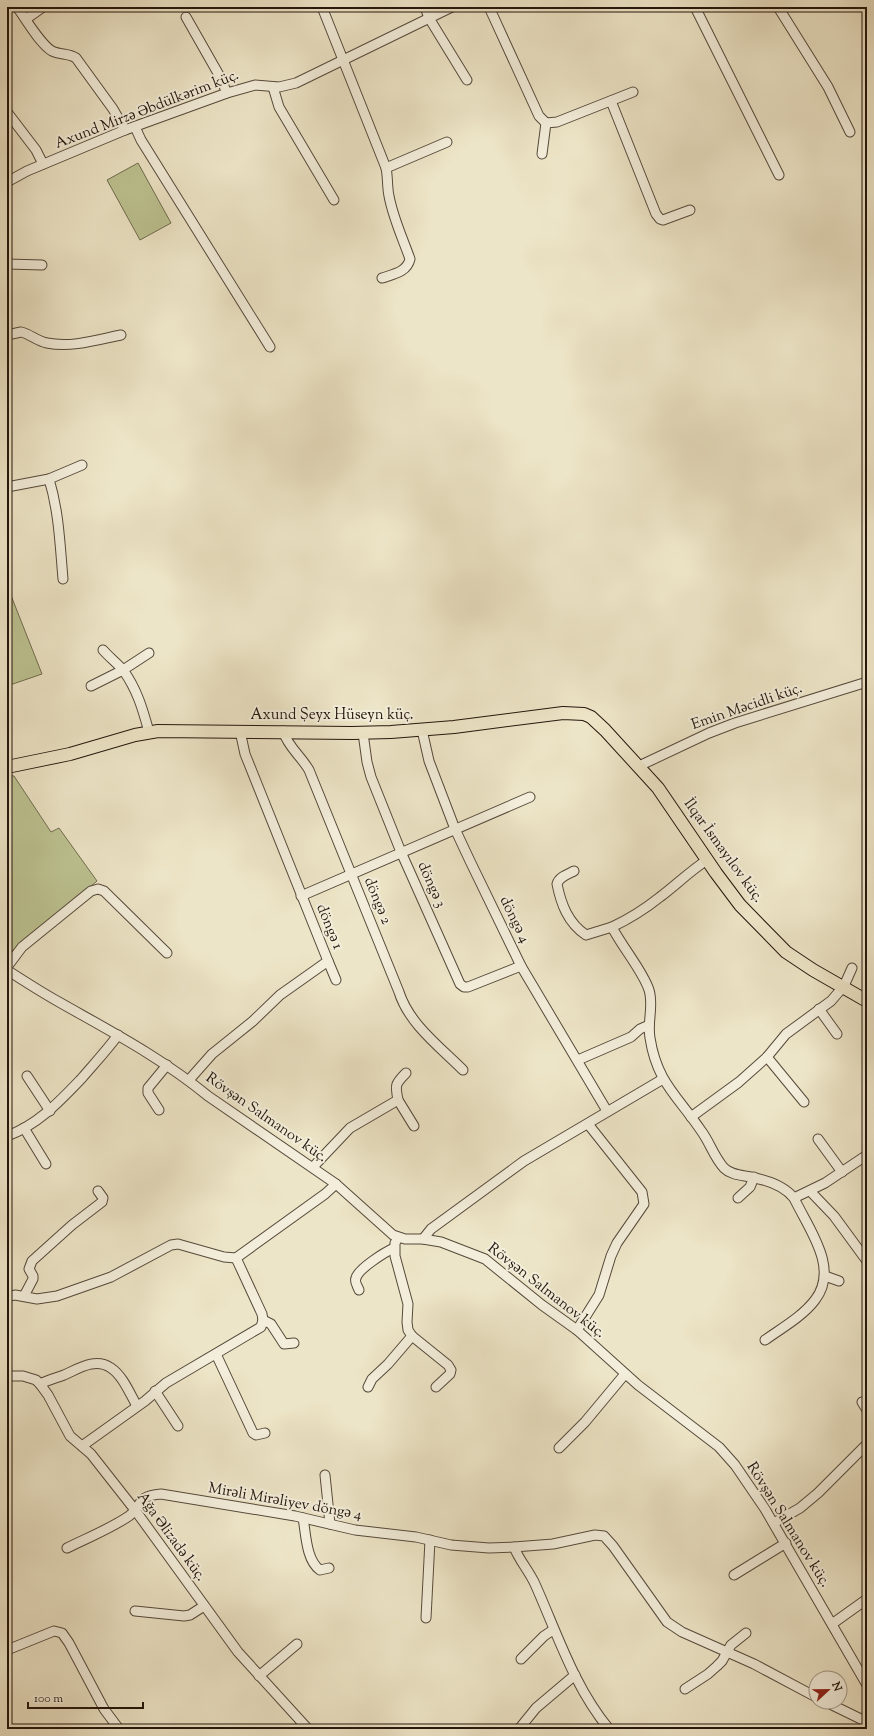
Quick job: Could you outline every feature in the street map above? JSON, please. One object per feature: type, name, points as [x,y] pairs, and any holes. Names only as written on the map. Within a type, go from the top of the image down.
[{"type":"main road","name":"Axund Şeyx Hüseyn küç.","points":[[7,767],[70,754],[149,732],[176,730],[363,733],[422,730],[562,713],[580,714],[591,717],[639,766]]},
{"type":"main road","name":"İlqar İsmayılov küç.","points":[[639,766],[667,800],[707,860],[740,905],[786,952],[813,970],[844,986],[867,1001]]},
{"type":"street","points":[[17,7],[46,46],[54,52],[71,55],[76,58],[113,109],[125,130]]},
{"type":"street","points":[[26,19],[43,7]]},
{"type":"street","points":[[322,7],[386,168],[388,177],[388,194],[391,206],[410,259],[409,266],[404,270],[382,278]]},
{"type":"street","points":[[425,7],[429,18],[467,80]]},
{"type":"street","name":"Axund Mirzə Əbdülkərim küç.","points":[[7,182],[17,175],[125,130],[227,93],[255,85],[279,87],[296,83],[452,7]]},
{"type":"street","points":[[489,7],[539,116],[546,123]]},
{"type":"street","points":[[695,7],[779,175]]},
{"type":"street","points":[[778,7],[828,87],[850,132]]},
{"type":"street","points":[[186,17],[219,75],[227,93]]},
{"type":"street","points":[[273,87],[279,107],[334,200]]},
{"type":"street","points":[[546,123],[557,122],[633,92]]},
{"type":"street","points":[[611,100],[656,214],[660,219],[668,219],[690,210]]},
{"type":"street","points":[[7,112],[36,150],[43,164]]},
{"type":"street","points":[[542,154],[546,123]]},
{"type":"street","points":[[135,127],[148,152],[270,347]]},
{"type":"street","points":[[386,168],[447,142]]},
{"type":"street","points":[[7,264],[42,265]]},
{"type":"street","points":[[7,335],[21,332],[48,343],[76,344],[121,335]]},
{"type":"street","points":[[7,487],[49,479],[82,465]]},
{"type":"street","points":[[49,479],[59,522],[62,579]]},
{"type":"street","points":[[103,650],[123,670],[136,692],[149,732]]},
{"type":"street","points":[[90,686],[123,670],[149,653]]},
{"type":"street","name":"Emin Məcidli küç.","points":[[639,766],[709,733],[735,723],[867,682]]},
{"type":"street","name":"döngə 4","points":[[422,730],[429,760],[455,829],[521,966],[607,1111]]},
{"type":"street","name":"döngə 1","points":[[189,1080],[204,1061],[245,1028],[280,995],[328,961],[245,754],[241,743],[240,731]]},
{"type":"street","name":"döngə 2","points":[[283,731],[289,745],[303,760],[309,770],[403,1004],[431,1041],[463,1070]]},
{"type":"street","name":"döngə 3","points":[[363,733],[367,762],[371,777],[401,852],[460,984],[464,987],[468,987],[521,966]]},
{"type":"street","points":[[301,896],[530,797]]},
{"type":"street","points":[[574,871],[558,881],[557,884],[562,906],[571,920],[586,935],[589,935],[629,919],[659,898],[695,867],[707,860]]},
{"type":"street","points":[[7,969],[22,947],[91,891],[98,889],[104,891],[167,953]]},
{"type":"street","points":[[612,927],[649,988],[651,1006],[649,1025],[653,1052],[663,1079],[691,1117],[725,1170],[738,1175],[754,1177],[771,1182],[788,1191],[794,1198],[822,1256],[825,1276],[816,1299],[803,1312],[765,1340]]},
{"type":"street","points":[[328,961],[336,980]]},
{"type":"street","points":[[691,1117],[740,1082],[767,1057],[786,1034],[819,1009],[831,1002],[844,986],[852,968]]},
{"type":"street","name":"Rövşən Salmanov küç.","points":[[7,969],[118,1035],[189,1080],[208,1096],[336,1184],[385,1229],[398,1238],[424,1239],[441,1242],[484,1259],[542,1306],[576,1330],[625,1374],[727,1455],[774,1523],[867,1686]]},
{"type":"street","points":[[819,1009],[837,1034]]},
{"type":"street","points":[[578,1060],[631,1037],[640,1029],[649,1025]]},
{"type":"street","points":[[7,1136],[24,1128],[50,1111],[101,1056],[118,1035]]},
{"type":"street","points":[[767,1057],[804,1102]]},
{"type":"street","points":[[159,1110],[148,1093],[148,1088],[167,1065]]},
{"type":"street","points":[[406,1073],[396,1083],[396,1088],[398,1100],[414,1126]]},
{"type":"street","points":[[27,1076],[50,1111]]},
{"type":"street","points":[[424,1239],[431,1229],[524,1161],[663,1079]]},
{"type":"street","points":[[313,1167],[350,1128],[398,1100]]},
{"type":"street","points":[[576,1330],[599,1295],[611,1256],[617,1243],[644,1204],[642,1192],[588,1124]]},
{"type":"street","points":[[24,1128],[46,1164]]},
{"type":"street","points":[[818,1139],[842,1172]]},
{"type":"street","points":[[794,1198],[810,1191],[867,1155]]},
{"type":"street","points":[[738,1198],[750,1187],[754,1177]]},
{"type":"street","points":[[7,1297],[24,1296],[47,1298],[116,1275],[178,1244],[224,1257],[236,1258],[325,1194],[336,1184]]},
{"type":"street","points":[[24,1296],[33,1279],[29,1269],[32,1262],[72,1225],[102,1202],[103,1198],[98,1191]]},
{"type":"street","points":[[810,1191],[834,1216],[867,1261]]},
{"type":"street","points":[[398,1238],[394,1248],[408,1304],[408,1330],[412,1336],[448,1365],[451,1370],[450,1374],[436,1387]]},
{"type":"street","points":[[359,1290],[356,1283],[356,1277],[360,1271],[380,1256],[394,1248]]},
{"type":"street","points":[[236,1258],[264,1320],[271,1324],[284,1344],[294,1343]]},
{"type":"street","points":[[825,1276],[839,1281]]},
{"type":"street","points":[[82,1446],[166,1383],[261,1327],[264,1320]]},
{"type":"street","points":[[368,1387],[372,1379],[388,1364],[412,1336]]},
{"type":"street","points":[[216,1354],[253,1433],[256,1435],[265,1432]]},
{"type":"street","points":[[7,1376],[23,1376],[36,1380],[40,1384],[91,1363],[102,1364],[110,1367],[116,1373],[137,1406]]},
{"type":"street","points":[[559,1448],[585,1422],[625,1374]]},
{"type":"street","name":"Ağa Əlizadə küç.","points":[[40,1384],[70,1436],[91,1454],[135,1510],[238,1652],[259,1676],[277,1693],[308,1729]]},
{"type":"street","points":[[155,1392],[178,1426]]},
{"type":"street","points":[[774,1523],[800,1508],[818,1493],[867,1444]]},
{"type":"street","points":[[325,1475],[330,1524]]},
{"type":"street","name":"Mirəli Mirəliyev döngə 4","points":[[67,1548],[124,1519],[135,1510],[140,1501],[145,1498],[161,1494],[303,1518],[355,1530],[430,1540],[451,1545],[489,1548],[514,1547],[553,1544],[595,1535],[604,1536],[613,1546],[667,1622],[682,1632],[728,1651],[808,1693]]},
{"type":"street","points":[[303,1518],[311,1559],[314,1566],[320,1570],[329,1568]]},
{"type":"street","points":[[426,1618],[430,1540]]},
{"type":"street","points":[[734,1575],[786,1543]]},
{"type":"street","points":[[514,1547],[516,1554],[535,1584],[575,1675],[609,1729]]},
{"type":"street","points":[[832,1624],[867,1599]]},
{"type":"street","points":[[135,1611],[184,1616],[190,1615],[204,1606]]},
{"type":"street","points":[[521,1658],[544,1636],[554,1630]]},
{"type":"street","points":[[7,1650],[54,1631],[62,1633],[69,1642],[104,1709],[119,1729]]},
{"type":"street","points":[[685,1689],[708,1674],[722,1661],[731,1645],[746,1633]]},
{"type":"street","points":[[259,1676],[297,1644]]},
{"type":"street","points":[[519,1729],[536,1708],[575,1675]]},
{"type":"street","points":[[842,1710],[867,1722]]},
{"type":"green space","points":[[138,163],[171,223],[140,240],[107,180]]},
{"type":"green space","points":[[10,593],[42,674],[7,686],[7,594]]},
{"type":"green space","points":[[7,775],[14,776],[51,832],[59,828],[97,881],[7,954]]}]
